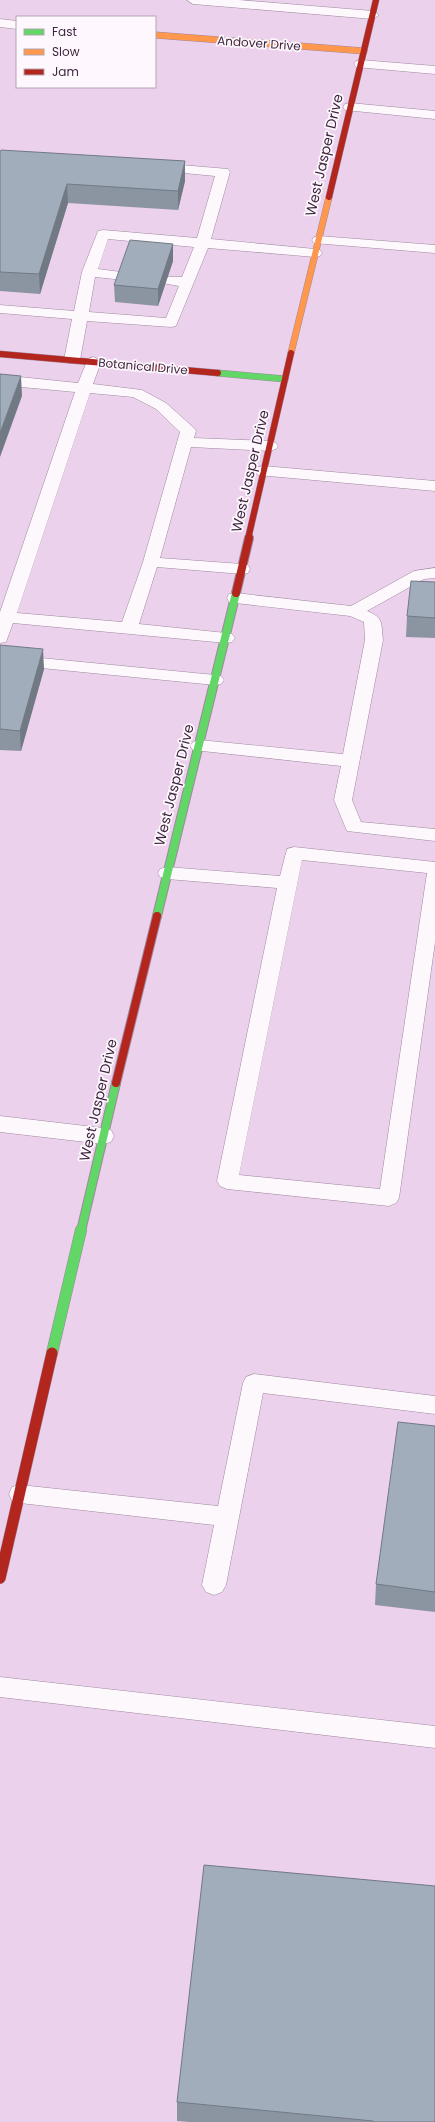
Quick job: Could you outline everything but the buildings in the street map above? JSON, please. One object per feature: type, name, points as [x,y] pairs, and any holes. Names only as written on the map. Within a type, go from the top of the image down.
[{"type":"street","name":"West Jasper Drive","points":[[0,1578],[103,1136],[226,638],[285,379],[376,0]]},
{"type":"street","points":[[0,23],[16,25]]},
{"type":"street","name":"Andover Drive","points":[[156,35],[364,51]]},
{"type":"street","name":"Botanical Drive","points":[[0,354],[285,379]]},
{"type":"street","points":[[264,471],[435,486]]},
{"type":"street","points":[[0,1124],[103,1136]]},
{"type":"lane","points":[[193,0],[372,15]]},
{"type":"lane","points":[[360,64],[435,70]]},
{"type":"lane","points":[[350,107],[435,115]]},
{"type":"lane","points":[[0,309],[172,323],[203,243],[223,172],[144,166]]},
{"type":"lane","points":[[72,360],[89,272],[103,234],[203,243],[435,249]]},
{"type":"lane","points":[[89,272],[124,276]]},
{"type":"lane","points":[[167,280],[188,282]]},
{"type":"lane","points":[[0,638],[3,617],[93,362]]},
{"type":"lane","points":[[0,380],[137,393],[161,406],[188,431],[151,562],[129,628]]},
{"type":"lane","points":[[185,442],[270,446]]},
{"type":"lane","points":[[151,562],[242,570]]},
{"type":"lane","points":[[354,611],[420,575],[435,573]]},
{"type":"lane","points":[[235,598],[354,611],[372,619],[374,640],[343,800],[354,827],[435,835]]},
{"type":"lane","points":[[3,617],[226,638]]},
{"type":"lane","points":[[0,659],[215,680]]},
{"type":"lane","points":[[199,746],[351,761]]},
{"type":"lane","points":[[435,868],[294,853],[227,1181],[389,1198],[435,875]]},
{"type":"lane","points":[[167,873],[288,883]]},
{"type":"lane","points":[[214,1585],[254,1383],[435,1405]]},
{"type":"lane","points":[[20,1494],[228,1517]]},
{"type":"lane","points":[[0,1687],[435,1737]]},
{"type":"traffic: fast","points":[[218,373],[285,379]]},
{"type":"traffic: fast","points":[[157,916],[236,593]]},
{"type":"traffic: fast","points":[[52,1353],[116,1083]]},
{"type":"traffic: slow","points":[[156,35],[364,51]]},
{"type":"traffic: slow","points":[[291,353],[329,197]]},
{"type":"traffic: jam","points":[[329,197],[376,0]]},
{"type":"traffic: jam","points":[[236,593],[291,353]]},
{"type":"traffic: jam","points":[[0,354],[218,373]]},
{"type":"traffic: jam","points":[[116,1083],[157,916]]},
{"type":"traffic: jam","points":[[0,1578],[52,1353]]}]
